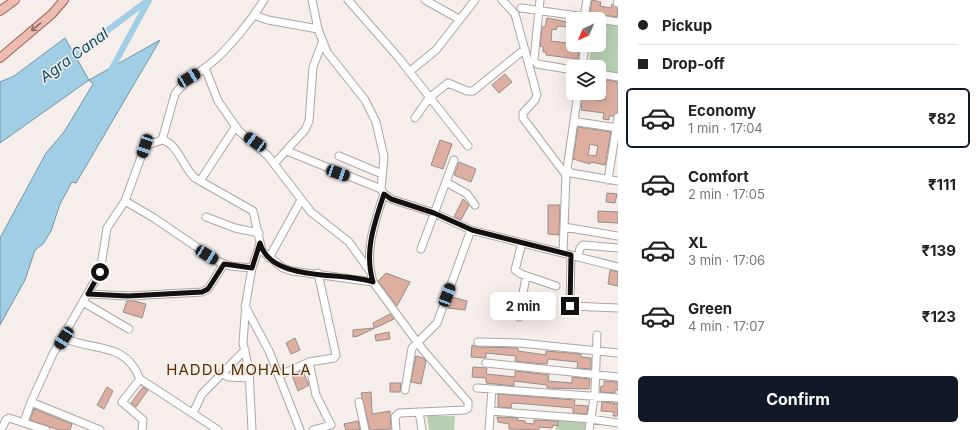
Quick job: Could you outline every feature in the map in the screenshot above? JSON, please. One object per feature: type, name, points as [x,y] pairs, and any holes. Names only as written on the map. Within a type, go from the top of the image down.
[{"type":"main road","points":[[0,11],[15,0]]},
{"type":"main road","points":[[0,58],[52,14],[64,0]]},
{"type":"street","points":[[162,140],[174,94],[189,78],[218,58],[254,15],[264,0]]},
{"type":"street","points":[[312,0],[322,43],[327,52],[365,100],[376,122],[384,157],[382,192],[370,245],[369,270]]},
{"type":"street","points":[[348,0],[410,72],[468,146]]},
{"type":"street","points":[[425,0],[459,19]]},
{"type":"street","points":[[410,72],[436,50],[459,19],[476,0]]},
{"type":"street","points":[[502,0],[514,12],[537,95],[522,116],[566,174],[563,253]]},
{"type":"street","points":[[540,0],[534,60],[537,64],[566,69]]},
{"type":"street","points":[[587,0],[587,12]]},
{"type":"street","points":[[521,8],[566,15]]},
{"type":"street","points":[[254,15],[268,20],[318,29]]},
{"type":"street","points":[[606,20],[618,22]]},
{"type":"street","points":[[274,164],[305,130],[309,121],[313,67],[322,43]]},
{"type":"street","points":[[415,118],[429,98],[448,83],[467,91],[473,91],[525,49]]},
{"type":"street","points":[[205,68],[218,102],[236,126],[259,147],[274,164],[311,212],[349,242],[369,270],[373,282],[418,343],[468,402],[468,408],[465,410],[397,414],[396,430]]},
{"type":"street","points":[[606,75],[618,77]]},
{"type":"street","points":[[577,100],[567,169],[571,173],[618,181]]},
{"type":"street","points":[[608,180],[618,117]]},
{"type":"street","points":[[578,122],[617,128]]},
{"type":"street","points":[[200,181],[236,126]]},
{"type":"street","points":[[24,422],[31,402],[53,354],[64,338],[71,321],[88,294],[102,267],[107,228],[125,201],[145,146],[162,140],[171,144],[188,171],[200,181],[251,209],[255,214],[262,251],[269,258],[287,270],[318,273],[373,282]]},
{"type":"street","points":[[287,151],[382,192],[391,199],[434,213],[472,230],[618,267]]},
{"type":"street","points":[[339,156],[382,174]]},
{"type":"street","points":[[421,249],[454,160]]},
{"type":"street","points":[[446,182],[467,194],[475,205]]},
{"type":"street","points":[[269,258],[301,200]]},
{"type":"street","points":[[125,201],[154,218],[198,249],[224,264],[252,268]]},
{"type":"street","points":[[206,217],[235,228],[259,233]]},
{"type":"street","points":[[564,228],[618,236]]},
{"type":"street","points":[[405,390],[412,348],[437,323],[472,230]]},
{"type":"street","points":[[252,430],[249,378],[245,350],[245,306],[252,268],[260,243]]},
{"type":"street","points":[[522,243],[515,270],[526,276],[556,286]]},
{"type":"street","points":[[618,248],[583,246],[580,248],[575,256],[570,306],[618,308]]},
{"type":"street","points":[[88,294],[128,296],[202,292],[208,289],[224,264]]},
{"type":"street","points":[[280,375],[309,362],[334,358],[336,355],[318,273]]},
{"type":"street","points":[[519,317],[526,276]]},
{"type":"street","points":[[83,302],[129,329]]},
{"type":"street","points":[[245,306],[266,343],[280,375],[300,430]]},
{"type":"street","points":[[589,430],[594,397],[597,335]]},
{"type":"street","points":[[64,338],[77,343],[106,348],[121,353],[134,366],[140,379],[218,430]]},
{"type":"street","points":[[478,342],[520,343],[618,352]]},
{"type":"street","points":[[193,413],[202,394],[245,350]]},
{"type":"street","points":[[309,362],[316,395],[331,425],[313,430]]},
{"type":"street","points":[[486,363],[618,377]]},
{"type":"street","points":[[222,373],[228,377],[249,378]]},
{"type":"street","points":[[140,379],[122,402],[143,420],[142,430]]},
{"type":"street","points":[[477,388],[618,398]]},
{"type":"street","points":[[489,430],[492,389]]},
{"type":"street","points":[[31,402],[100,430]]},
{"type":"street","points":[[359,402],[365,430]]},
{"type":"street","points":[[490,411],[591,419],[618,423]]},
{"type":"street","points":[[419,412],[422,430]]},
{"type":"street","points":[[1,430],[6,420],[9,418],[46,430]]},
{"type":"green space","points":[[606,20],[618,21],[618,76],[606,74],[606,60],[589,60],[591,52],[606,52]]},
{"type":"green space","points":[[427,416],[455,416],[454,430],[429,430]]},
{"type":"green space","points":[[557,420],[588,422],[587,430],[556,430]]},
{"type":"water","points":[[65,38],[89,80],[0,143],[0,82],[14,76]]},
{"type":"water","points":[[160,40],[76,183],[72,182],[60,204],[51,231],[43,244],[35,250],[25,280],[0,325],[0,238],[46,153],[64,132],[93,84],[89,80]]},
{"type":"building","points":[[592,0],[601,2],[600,6],[611,8],[612,4],[618,9],[617,17],[606,15],[606,12],[590,12]]},
{"type":"building","points":[[547,18],[566,22],[566,27],[558,26],[556,30],[552,29],[551,41],[566,43],[566,52],[578,52],[578,59],[546,55],[546,52],[543,52],[543,47],[540,46],[542,27],[545,27]]},
{"type":"building","points":[[505,74],[512,82],[499,93],[492,85]]},
{"type":"building","points":[[606,80],[618,82],[618,112],[613,116],[609,116],[609,120],[603,119],[604,113],[581,110],[582,100],[606,100]]},
{"type":"building","points":[[578,127],[611,132],[605,165],[591,162],[590,164],[573,159]],"holes":[[[590,144],[598,146],[596,156],[588,155]]]},
{"type":"building","points":[[440,140],[452,144],[443,169],[431,165]]},
{"type":"building","points":[[459,162],[476,169],[471,182],[454,175]]},
{"type":"building","points":[[607,193],[617,194],[615,203],[606,202]]},
{"type":"building","points":[[463,199],[469,205],[461,220],[454,217]]},
{"type":"building","points":[[548,205],[560,205],[559,235],[548,234]]},
{"type":"building","points":[[598,211],[618,212],[618,223],[598,222]]},
{"type":"building","points":[[610,270],[618,272],[618,286],[608,284]]},
{"type":"building","points":[[386,273],[410,282],[397,306],[378,281]]},
{"type":"building","points":[[536,294],[549,297],[545,316],[532,313]]},
{"type":"building","points":[[452,297],[467,301],[465,310],[448,308]]},
{"type":"building","points":[[127,301],[146,304],[142,318],[123,312]]},
{"type":"building","points":[[390,314],[394,319],[358,336],[353,337],[353,330],[374,328],[373,323]]},
{"type":"building","points":[[389,332],[390,339],[376,341],[375,335]]},
{"type":"building","points":[[295,338],[300,350],[291,354],[286,343]]},
{"type":"building","points":[[472,345],[478,347],[518,348],[518,351],[546,355],[546,351],[581,354],[581,357],[591,358],[591,369],[577,368],[578,362],[548,359],[547,364],[515,361],[516,356],[486,353],[486,358],[471,357]]},
{"type":"building","points":[[416,356],[423,358],[426,361],[421,384],[411,382]]},
{"type":"building","points":[[473,367],[487,368],[486,374],[515,377],[515,371],[549,375],[548,381],[572,383],[572,377],[590,379],[589,389],[547,388],[547,385],[514,381],[514,386],[486,383],[486,378],[472,377]]},
{"type":"building","points":[[305,369],[306,373],[304,374],[309,385],[298,391],[292,375]]},
{"type":"building","points":[[604,381],[618,382],[618,390],[615,390],[615,393],[600,392],[601,386],[604,386]]},
{"type":"building","points":[[390,383],[401,383],[400,392],[390,392]]},
{"type":"building","points":[[107,387],[113,391],[104,409],[97,405]]},
{"type":"building","points":[[143,387],[148,390],[136,407],[131,403]]},
{"type":"building","points":[[371,392],[372,414],[390,411],[391,429],[370,430],[361,393]]},
{"type":"building","points":[[498,394],[575,400],[574,405],[588,406],[587,414],[573,413],[573,408],[527,404],[512,403],[511,408],[498,407]]},
{"type":"building","points":[[602,402],[614,403],[614,405],[615,403],[618,403],[618,416],[613,416],[614,412],[601,411]]},
{"type":"building","points":[[34,409],[72,424],[70,430],[59,430],[30,420]]},
{"type":"building","points":[[497,417],[518,418],[517,420],[534,424],[534,420],[558,421],[558,426],[553,425],[552,428],[539,427],[539,430],[509,429],[509,424],[498,422]]},
{"type":"building","points":[[358,421],[360,430],[346,430],[344,424]]},
{"type":"waterway","points":[[110,72],[149,0]]},
{"type":"waterway","name":"Agra Canal","points":[[69,59],[147,1]]},
{"type":"district","name":"HADDU MOHALLA","points":[[239,369]]},
{"type":"route","points":[[100,272],[88,294],[140,296],[202,292],[208,289],[224,264],[252,268],[260,243],[262,251],[269,258],[287,270],[318,273],[373,282],[369,270],[368,253],[375,221],[384,194],[391,199],[434,213],[483,234],[571,255],[569,289],[570,306]]}]
